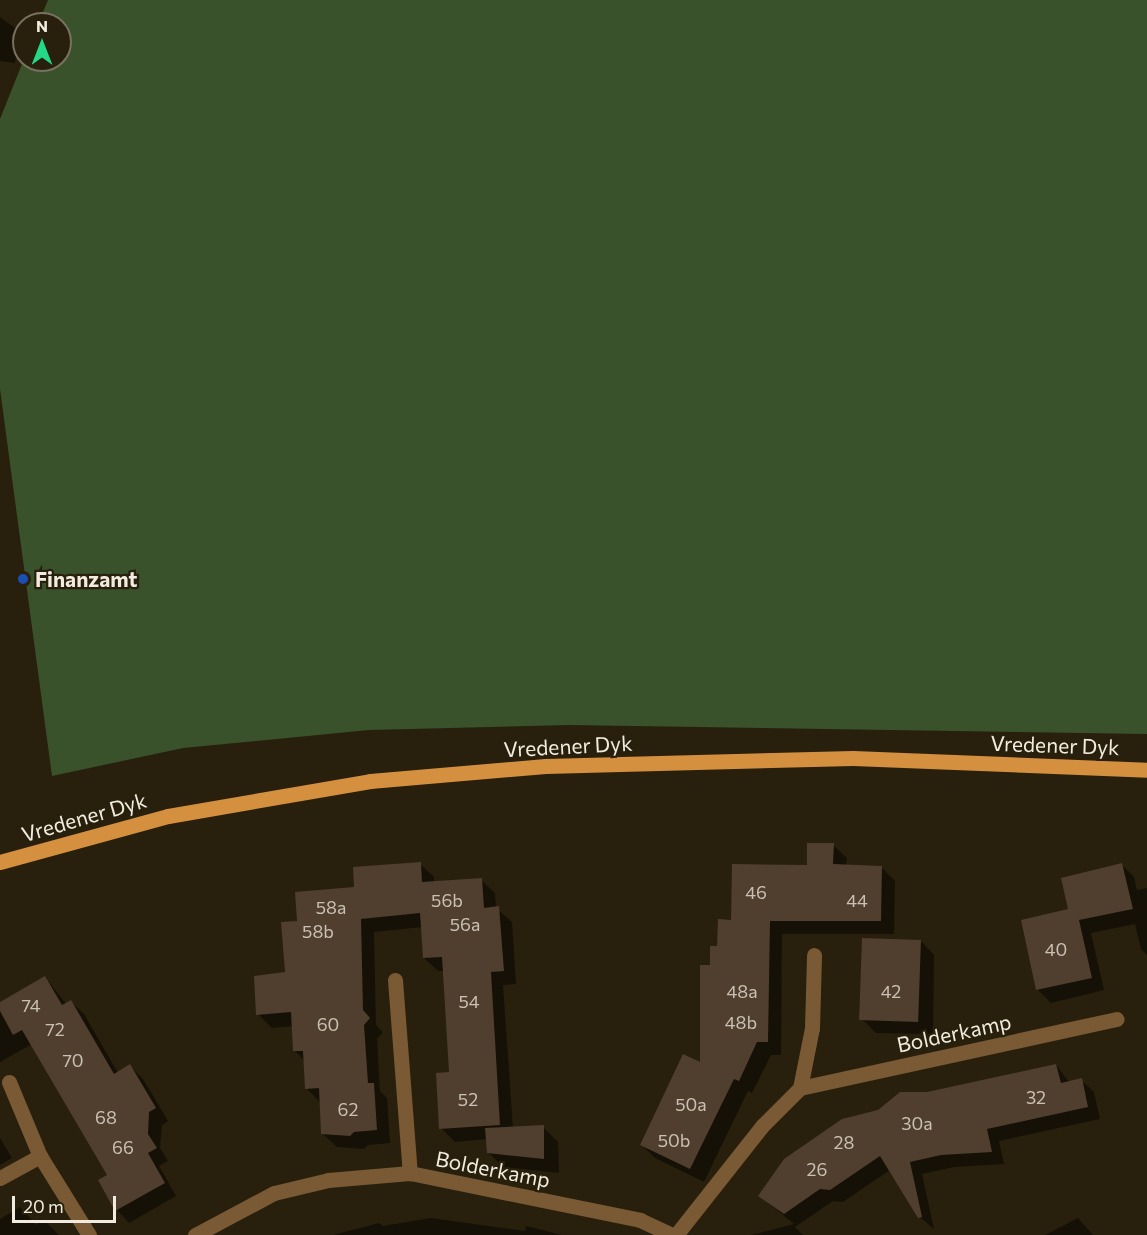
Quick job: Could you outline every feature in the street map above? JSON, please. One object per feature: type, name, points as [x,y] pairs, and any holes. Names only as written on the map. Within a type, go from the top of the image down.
[{"type":"main road","name":"Vredener Dyk","points":[[0,862],[168,816],[370,781],[545,766],[853,758],[1147,770]]},
{"type":"street","points":[[800,1088],[812,1028],[814,955]]},
{"type":"street","name":"Bolderkamp","points":[[395,980],[410,1173]]},
{"type":"street","name":"Bolderkamp","points":[[195,1235],[274,1193],[328,1180],[410,1173],[640,1220],[674,1235],[763,1125],[800,1088],[1117,1019]]},
{"type":"street","points":[[9,1082],[40,1156],[89,1235]]},
{"type":"street","points":[[0,1178],[40,1156]]},
{"type":"green space","points":[[48,0],[1147,0],[1147,734],[569,725],[369,730],[183,748],[52,776],[0,389],[0,119],[19,72],[72,72],[72,12],[43,12]]},
{"type":"building","points":[[807,843],[834,843],[833,864],[882,866],[881,921],[770,921],[768,1042],[757,1042],[739,1081],[734,1079],[690,1169],[640,1145],[683,1054],[700,1062],[700,965],[710,965],[710,946],[717,946],[718,919],[731,920],[732,864],[807,865]]},
{"type":"building","points":[[421,862],[422,882],[482,878],[484,908],[499,906],[504,971],[491,972],[500,1125],[439,1129],[436,1073],[449,1072],[442,957],[423,958],[420,913],[361,919],[363,1010],[370,1018],[364,1025],[368,1083],[374,1083],[377,1130],[354,1132],[350,1136],[321,1134],[319,1088],[305,1089],[303,1051],[293,1051],[291,1012],[256,1015],[254,976],[285,972],[281,922],[297,921],[295,892],[354,887],[353,867]]},
{"type":"building","points":[[1122,863],[1133,909],[1079,920],[1092,978],[1036,990],[1021,920],[1068,909],[1061,878]]},
{"type":"building","points":[[862,938],[921,940],[918,1022],[859,1020]]},
{"type":"building","points":[[45,976],[62,1005],[71,1000],[114,1074],[130,1064],[156,1108],[149,1112],[148,1134],[157,1148],[148,1153],[165,1183],[115,1211],[98,1180],[107,1175],[22,1030],[13,1035],[0,1011],[0,1002]]},
{"type":"building","points":[[1056,1064],[1061,1083],[1082,1078],[1088,1107],[987,1129],[992,1152],[941,1155],[910,1162],[922,1217],[918,1218],[880,1156],[830,1190],[820,1189],[784,1214],[758,1196],[784,1159],[842,1119],[878,1110],[900,1092],[927,1092]]},
{"type":"building","points":[[544,1125],[544,1159],[487,1153],[485,1128]]},
{"type":"place","name":"Finanzamt","points":[[23,579]]}]
